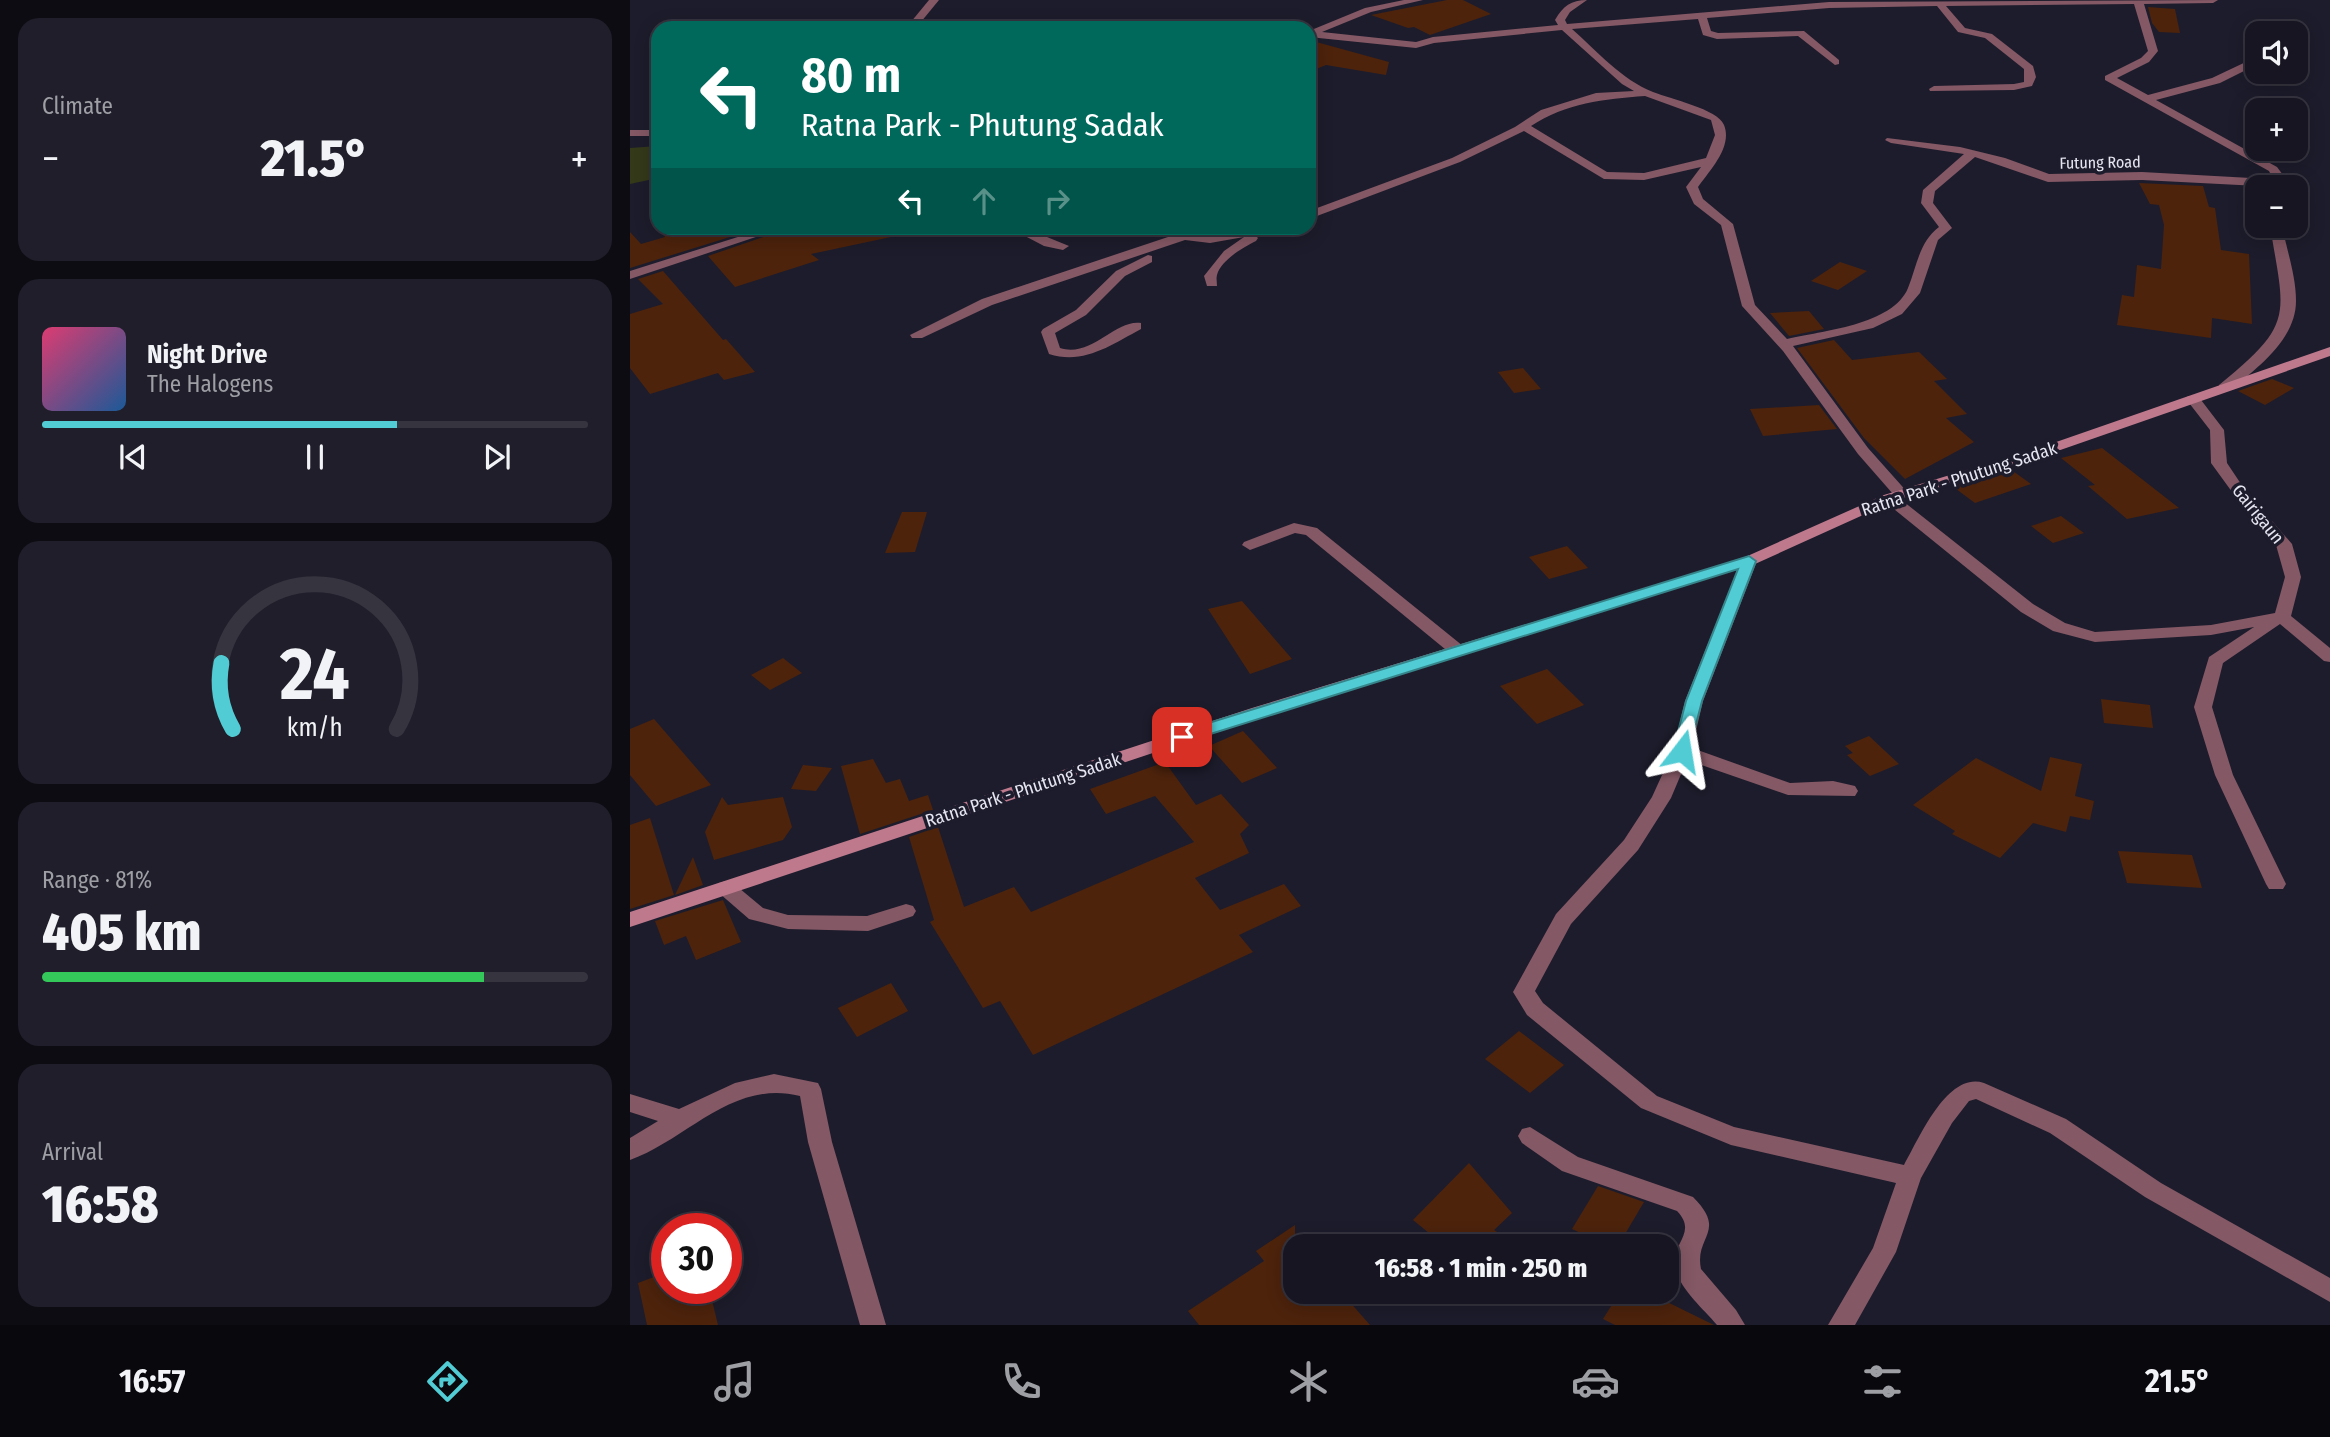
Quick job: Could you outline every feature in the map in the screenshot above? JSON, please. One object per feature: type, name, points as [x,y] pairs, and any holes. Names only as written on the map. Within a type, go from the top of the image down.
[{"type":"street","points":[[917,21],[934,0]]},
{"type":"street","points":[[1316,31],[1368,10],[1418,0]]},
{"type":"street","points":[[1582,0],[1566,10],[1560,20],[1564,27],[1626,82],[1646,93],[1715,118],[1721,125],[1721,142],[1692,187],[1698,201],[1727,225],[1749,306],[1784,344],[1895,496],[2028,608],[2059,627],[2095,637],[2211,630],[2282,617]]},
{"type":"street","points":[[1316,35],[1416,45],[1433,40],[1564,27],[1829,5],[2213,0]]},
{"type":"street","points":[[2138,1],[2153,51],[2144,60],[2109,78],[2273,169],[2277,175]]},
{"type":"street","points":[[1934,89],[2014,87],[2028,84],[2031,77],[2029,68],[1988,36],[1962,30],[1955,25],[1939,4]]},
{"type":"street","points":[[1702,17],[1707,33],[1717,36],[1800,33],[1835,62]]},
{"type":"street","points":[[2147,99],[2228,75],[2245,66]]},
{"type":"street","points":[[1316,212],[1456,160],[1524,126],[1545,112],[1596,96],[1646,93]]},
{"type":"street","points":[[1524,126],[1604,175],[1614,178],[1643,177],[1709,162]]},
{"type":"street","points":[[630,133],[651,133]]},
{"type":"street","name":"Futung Road","points":[[1891,140],[1973,153],[2001,160],[2048,178],[2154,176],[2245,183]]},
{"type":"street","points":[[1784,344],[1868,325],[1897,311],[1913,293],[1932,238],[1946,228],[1927,203],[1930,190],[1973,153]]},
{"type":"street","points":[[630,275],[755,235]]},
{"type":"street","points":[[1031,235],[1063,246]]},
{"type":"street","points":[[1136,326],[1075,355],[1063,355],[1054,351],[1048,332],[1055,324],[1083,311],[1118,273],[1131,265],[1200,239],[1227,235]]},
{"type":"street","points":[[1212,283],[1210,276],[1217,265],[1237,244],[1258,235]]},
{"type":"street","points":[[916,335],[987,302],[1118,257],[1184,236],[1200,239]]},
{"type":"street","points":[[2224,388],[2262,356],[2284,325],[2290,305],[2278,238]]},
{"type":"street","name":"Ratna Park - Phutung Sadak","points":[[630,920],[1258,712],[1749,561],[1895,496],[2041,452],[2330,351]]},
{"type":"street","name":"Gairigaun","points":[[2193,400],[2217,430],[2219,463],[2240,494],[2284,544],[2293,577],[2282,617]]},
{"type":"street","points":[[1250,545],[1294,528],[1311,531],[1457,650]]},
{"type":"street","points":[[1749,561],[1694,701],[1682,751],[1661,797],[1631,845],[1563,919],[1524,992],[1535,1009],[1649,1102],[1731,1136],[1910,1176]]},
{"type":"street","points":[[2282,617],[2330,657]]},
{"type":"street","points":[[2276,884],[2224,775],[2203,707],[2215,661],[2282,617]]},
{"type":"street","points":[[1682,751],[1788,789],[1805,792],[1835,784],[1848,791]]},
{"type":"street","points":[[726,888],[755,914],[788,922],[869,924],[906,911]]},
{"type":"street","points":[[630,1150],[681,1119],[755,1084],[788,1082],[810,1088],[820,1142],[873,1325]]},
{"type":"street","points":[[1841,1325],[1884,1252],[1910,1176],[1944,1116],[1961,1095],[1976,1089],[2058,1126],[2153,1190],[2330,1291]]},
{"type":"street","points":[[630,1103],[681,1119]]},
{"type":"street","points":[[1530,1136],[1570,1164],[1685,1204],[1697,1214],[1700,1225],[1687,1264],[1693,1278],[1732,1325]]},
{"type":"green space","points":[[651,146],[651,180],[630,184],[630,148]]},
{"type":"building","points":[[1447,0],[1463,0],[1491,14],[1430,35],[1414,27],[1408,28],[1371,15]]},
{"type":"building","points":[[2148,7],[2175,9],[2180,33],[2159,32],[2152,23]]},
{"type":"building","points":[[1316,42],[1389,62],[1386,75],[1326,65],[1316,69]]},
{"type":"building","points":[[2139,183],[2203,186],[2209,207],[2215,208],[2221,250],[2249,254],[2252,324],[2212,318],[2211,338],[2117,325],[2122,295],[2134,297],[2137,265],[2161,269],[2164,225],[2159,205],[2150,204]]},
{"type":"building","points":[[630,232],[641,244],[665,237],[664,235],[736,235],[630,268]]},
{"type":"building","points":[[769,235],[891,237],[811,254],[819,260],[735,287],[708,256]]},
{"type":"building","points":[[1840,262],[1867,271],[1838,290],[1811,281]]},
{"type":"building","points":[[663,271],[723,340],[726,339],[755,372],[724,380],[718,373],[650,394],[630,368],[630,314],[663,304],[638,279]]},
{"type":"building","points":[[1809,311],[1824,329],[1789,336],[1770,313]]},
{"type":"building","points":[[1834,340],[1852,360],[1919,352],[1947,379],[1934,381],[1967,414],[1946,418],[1974,442],[1905,479],[1864,438],[1797,348]]},
{"type":"building","points":[[1523,368],[1541,389],[1514,393],[1498,372]]},
{"type":"building","points":[[2272,379],[2294,388],[2265,405],[2238,391]]},
{"type":"building","points":[[1819,405],[1837,429],[1763,436],[1750,409]]},
{"type":"building","points":[[2102,448],[2179,508],[2127,519],[2088,486],[2095,485],[2061,458]]},
{"type":"building","points":[[2010,469],[2031,484],[1975,503],[1952,486]]},
{"type":"building","points":[[902,512],[927,512],[915,552],[885,553]]},
{"type":"building","points":[[2061,516],[2084,533],[2053,543],[2031,526]]},
{"type":"building","points":[[1567,546],[1588,568],[1549,579],[1529,557]]},
{"type":"building","points":[[1242,601],[1292,659],[1250,674],[1208,609]]},
{"type":"building","points":[[783,658],[802,673],[770,690],[751,675]]},
{"type":"building","points":[[1547,669],[1584,705],[1537,724],[1500,686]]},
{"type":"building","points":[[2101,699],[2150,705],[2153,728],[2104,723]]},
{"type":"building","points":[[654,719],[711,785],[656,806],[630,775],[630,729]]},
{"type":"building","points":[[1243,731],[1277,768],[1242,783],[1209,746]]},
{"type":"building","points":[[1869,736],[1899,764],[1870,776],[1847,755],[1853,753],[1845,746]]},
{"type":"building","points":[[2050,757],[2082,764],[2075,796],[2094,801],[2090,820],[2070,816],[2066,832],[2033,823],[2000,858],[1952,834],[1955,831],[1913,805],[1976,758],[2041,791]]},
{"type":"building","points":[[873,759],[886,783],[900,779],[909,801],[928,795],[933,810],[860,834],[841,766]]},
{"type":"building","points":[[1165,762],[1196,805],[1221,794],[1249,825],[1240,834],[1249,853],[1195,878],[1220,910],[1284,884],[1301,906],[1239,935],[1253,952],[1033,1055],[1000,1001],[983,1008],[930,922],[934,920],[909,837],[938,827],[964,907],[1014,887],[1031,912],[1194,842],[1155,796],[1106,814],[1090,789]]},
{"type":"building","points":[[803,765],[832,768],[816,791],[791,789]]},
{"type":"building","points":[[722,797],[728,805],[783,797],[792,827],[783,840],[714,860],[705,832]]},
{"type":"building","points":[[650,818],[674,895],[630,909],[630,825]]},
{"type":"building","points":[[2118,851],[2192,855],[2202,888],[2127,883]]},
{"type":"building","points":[[693,857],[703,885],[675,895]]},
{"type":"building","points":[[723,900],[741,942],[696,960],[686,936],[664,945],[655,921]]},
{"type":"building","points":[[891,983],[908,1011],[857,1037],[838,1008]]},
{"type":"building","points":[[1519,1031],[1564,1065],[1530,1093],[1485,1059]]},
{"type":"building","points":[[1469,1163],[1512,1213],[1494,1230],[1500,1234],[1430,1234],[1413,1220]]},
{"type":"building","points":[[1598,1186],[1644,1202],[1625,1234],[1583,1234],[1572,1229]]},
{"type":"building","points":[[1295,1225],[1295,1234],[1283,1234],[1283,1304],[1352,1304],[1370,1325],[1199,1325],[1188,1311],[1264,1261],[1256,1251]]},
{"type":"building","points":[[651,1278],[651,1304],[713,1304],[718,1325],[647,1325],[638,1283]]},
{"type":"building","points":[[1612,1304],[1671,1304],[1714,1325],[1615,1325],[1603,1319]]},
{"type":"route","points":[[1182,737],[1749,561],[1694,701],[1682,751]]}]
